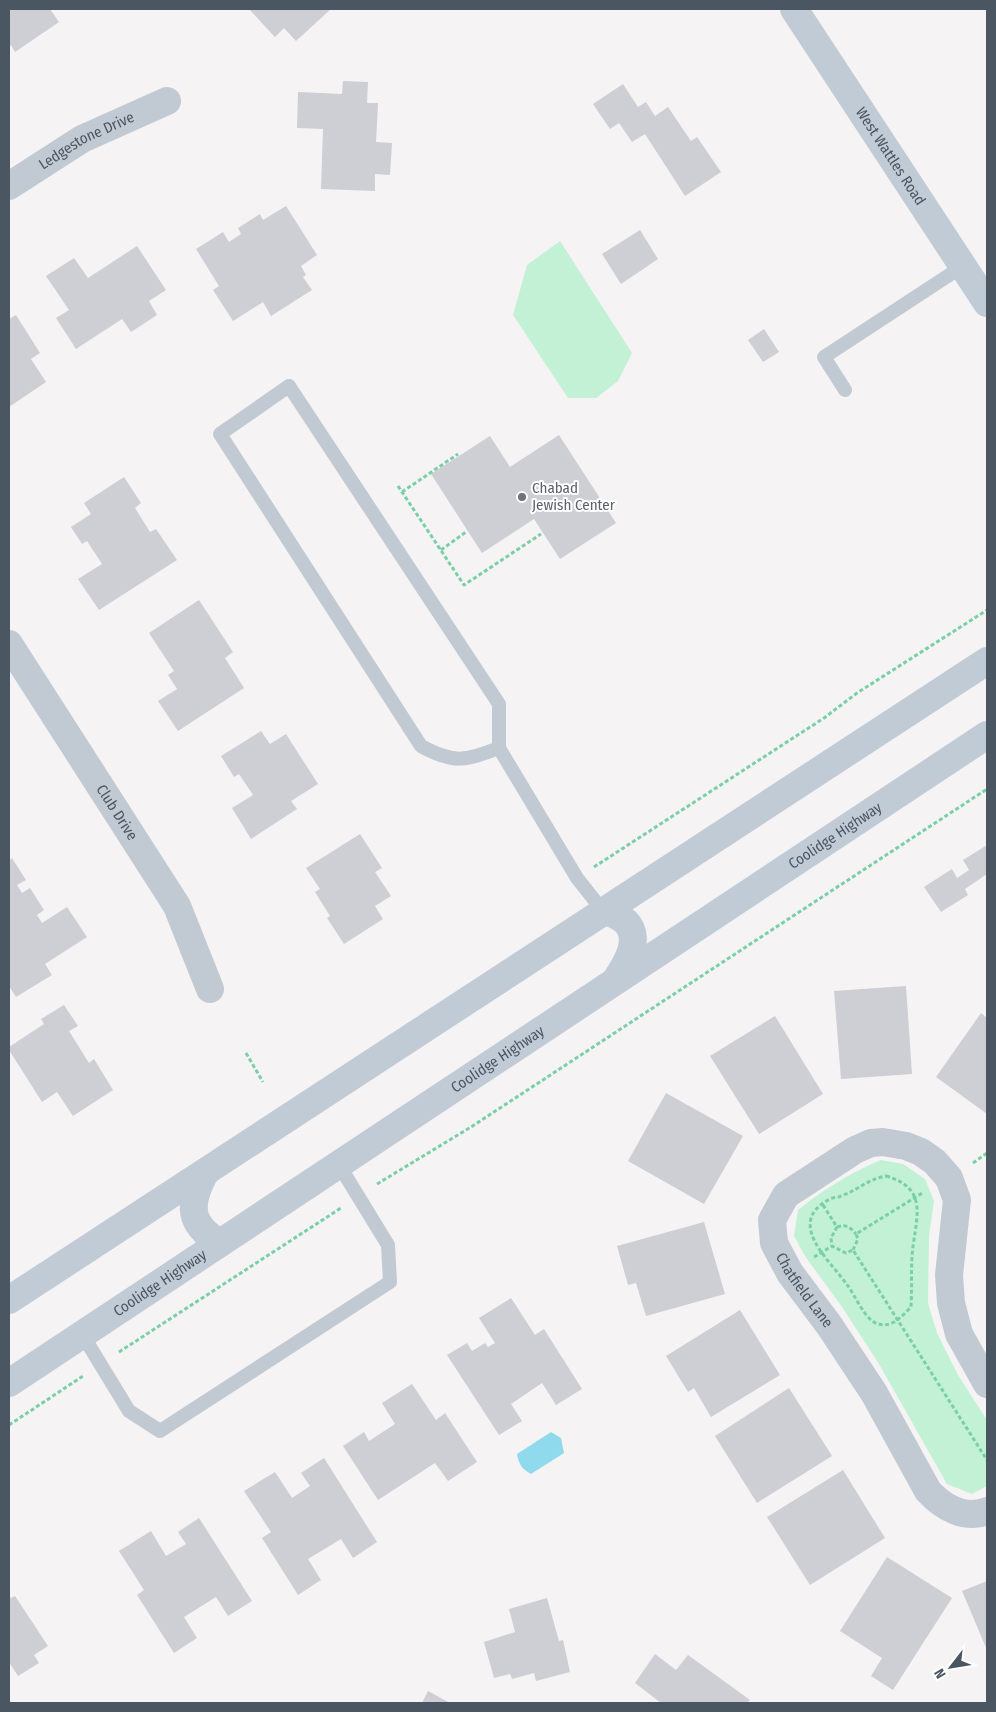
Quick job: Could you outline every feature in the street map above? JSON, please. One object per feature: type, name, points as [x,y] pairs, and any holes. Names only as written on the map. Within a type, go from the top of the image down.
[{"type":"main road","name":"West Wattles Road","points":[[794,9],[987,303]]},
{"type":"main road","points":[[9,1300],[987,661]]},
{"type":"main road","name":"Coolidge Highway","points":[[9,1383],[987,735]]},
{"type":"main road","points":[[603,911],[617,915],[626,922],[633,935],[634,948],[629,961],[613,983]]},
{"type":"main road","points":[[205,1173],[194,1193],[193,1207],[198,1224],[208,1236],[220,1243]]},
{"type":"street","name":"Ledgestone Drive","points":[[9,186],[82,139],[166,101]]},
{"type":"street","name":"Club Drive","points":[[9,644],[177,906],[210,989]]},
{"type":"street","name":"Chatfield Lane","points":[[987,1384],[959,1334],[951,1303],[949,1276],[957,1200],[949,1178],[936,1162],[921,1152],[906,1146],[883,1142],[871,1143],[855,1150],[786,1195],[772,1220],[774,1243],[790,1273],[829,1325],[874,1393],[928,1491],[939,1503],[949,1509],[970,1514],[987,1511]]},
{"type":"lane","points":[[846,390],[824,357],[963,266]]},
{"type":"lane","points":[[499,748],[476,756],[452,760],[421,746],[220,434],[289,386],[498,704],[499,748],[577,878],[603,911]]},
{"type":"lane","points":[[82,1334],[129,1411],[160,1431],[390,1282],[388,1245],[339,1165]]},
{"type":"path","points":[[402,492],[458,454]]},
{"type":"path","points":[[398,486],[464,585],[541,534]]},
{"type":"path","points":[[441,550],[466,532]]},
{"type":"path","points":[[577,878],[824,718],[857,693],[987,610]]},
{"type":"path","points":[[9,1425],[358,1196],[471,1127],[987,789]]},
{"type":"path","points":[[246,1053],[263,1082]]},
{"type":"path","points":[[969,1166],[987,1152]]},
{"type":"path","points":[[886,1176],[898,1180],[916,1197],[918,1209],[912,1256],[911,1307],[898,1320],[882,1324],[870,1319],[848,1285],[822,1252],[808,1226],[812,1215],[823,1205],[831,1198],[842,1196],[874,1178],[886,1176]]},
{"type":"path","points":[[856,1234],[931,1188]]},
{"type":"path","points":[[820,1200],[837,1227]]},
{"type":"path","points":[[843,1225],[850,1227],[858,1239],[853,1250],[846,1253],[832,1246],[831,1238],[837,1227],[843,1225]]},
{"type":"path","points":[[807,1262],[832,1246]]},
{"type":"path","points":[[853,1250],[987,1460]]},
{"type":"green space","points":[[560,241],[632,353],[618,381],[596,398],[568,398],[513,315],[527,265]]},
{"type":"green space","points":[[881,1160],[903,1164],[925,1179],[934,1201],[929,1236],[928,1303],[937,1333],[958,1375],[987,1420],[987,1486],[972,1494],[947,1484],[879,1364],[842,1307],[805,1256],[794,1236],[798,1210],[838,1182]]},
{"type":"water","points":[[551,1432],[561,1438],[564,1453],[531,1474],[521,1466],[517,1454]]},
{"type":"building","points":[[9,9],[50,9],[59,22],[15,52],[11,45],[9,47]]},
{"type":"building","points":[[249,9],[331,9],[296,41],[284,28],[275,37]]},
{"type":"building","points":[[343,81],[368,82],[367,103],[378,103],[376,142],[392,143],[390,175],[375,174],[375,191],[321,189],[323,129],[297,128],[298,92],[342,94]]},
{"type":"building","points":[[623,84],[638,107],[646,102],[655,116],[668,107],[691,141],[697,137],[721,172],[685,196],[645,134],[632,142],[619,123],[610,129],[593,104]]},
{"type":"building","points":[[286,206],[317,255],[301,266],[306,275],[303,277],[312,290],[271,316],[263,302],[233,321],[213,290],[219,286],[196,249],[223,232],[229,242],[241,234],[238,228],[260,214],[263,220]]},
{"type":"building","points":[[640,230],[658,259],[621,284],[602,254]]},
{"type":"building","points":[[137,246],[166,290],[149,301],[157,315],[131,332],[122,319],[76,349],[56,318],[69,310],[46,276],[74,258],[88,278]]},
{"type":"building","points":[[16,315],[40,353],[31,359],[46,382],[9,407],[9,319]]},
{"type":"building","points":[[764,329],[779,352],[763,362],[748,340]]},
{"type":"building","name":"Chabad Jewish Center","points":[[559,435],[616,523],[560,559],[534,519],[482,553],[431,474],[490,436],[510,467]]},
{"type":"building","points":[[124,477],[141,503],[135,508],[150,532],[156,529],[177,560],[99,610],[78,579],[102,564],[87,541],[82,544],[71,527],[91,514],[84,503]]},
{"type":"building","points":[[199,600],[233,652],[225,658],[244,688],[178,731],[158,701],[177,689],[168,675],[174,671],[149,633]]},
{"type":"building","points":[[261,731],[270,744],[286,734],[318,784],[291,801],[297,809],[251,839],[232,808],[253,795],[239,774],[234,777],[221,756]]},
{"type":"building","points":[[360,834],[382,868],[375,872],[391,896],[375,906],[383,919],[344,944],[327,918],[330,916],[315,892],[320,889],[306,868]]},
{"type":"building","points":[[987,845],[987,874],[965,889],[968,895],[941,912],[924,887],[952,869],[957,878],[969,870],[963,860]]},
{"type":"building","points":[[12,858],[26,880],[17,885],[22,893],[30,888],[44,910],[37,915],[42,923],[67,907],[87,937],[45,964],[52,975],[16,997],[9,986],[9,861]]},
{"type":"building","points":[[906,986],[912,1074],[841,1079],[834,991]]},
{"type":"building","points":[[64,1005],[78,1026],[69,1031],[89,1063],[94,1059],[113,1090],[73,1116],[57,1092],[42,1102],[9,1050],[9,1047],[44,1024],[41,1019]]},
{"type":"building","points":[[981,1013],[987,1018],[987,1114],[936,1077]]},
{"type":"building","points":[[775,1016],[823,1094],[759,1134],[710,1056]]},
{"type":"building","points":[[666,1093],[743,1136],[704,1204],[628,1161]]},
{"type":"building","points":[[704,1222],[725,1294],[646,1316],[636,1283],[628,1285],[617,1246]]},
{"type":"building","points":[[511,1298],[535,1335],[544,1329],[582,1389],[556,1405],[542,1383],[511,1404],[522,1421],[499,1435],[447,1355],[467,1343],[472,1351],[485,1343],[488,1347],[495,1343],[479,1318]]},
{"type":"building","points":[[740,1310],[780,1375],[711,1417],[694,1388],[688,1392],[666,1356]]},
{"type":"building","points":[[412,1384],[436,1420],[445,1413],[477,1462],[448,1481],[435,1463],[378,1500],[343,1446],[364,1432],[369,1441],[395,1424],[382,1403]]},
{"type":"building","points":[[789,1388],[832,1456],[757,1503],[715,1436]]},
{"type":"building","points":[[324,1458],[377,1542],[353,1558],[341,1539],[308,1559],[321,1580],[298,1595],[262,1538],[271,1532],[244,1491],[275,1472],[292,1498],[310,1486],[301,1473]]},
{"type":"building","points":[[843,1470],[885,1538],[810,1585],[767,1517]]},
{"type":"building","points":[[199,1518],[252,1601],[228,1616],[216,1597],[184,1617],[197,1638],[174,1653],[137,1595],[144,1590],[119,1551],[151,1531],[166,1556],[186,1544],[178,1532]]},
{"type":"building","points":[[887,1557],[952,1598],[893,1690],[871,1676],[882,1658],[840,1631]]},
{"type":"building","points":[[987,1581],[987,1650],[962,1591]]},
{"type":"building","points":[[9,1595],[11,1598],[15,1596],[48,1646],[34,1655],[39,1663],[18,1676],[9,1662]]},
{"type":"building","points":[[547,1598],[559,1641],[563,1640],[570,1672],[536,1681],[534,1673],[512,1679],[510,1674],[494,1678],[484,1642],[515,1632],[509,1609]]},
{"type":"building","points":[[655,1654],[676,1670],[688,1655],[750,1700],[747,1703],[661,1703],[635,1683]]},
{"type":"building","points":[[428,1691],[450,1703],[422,1703]]},
{"type":"place","name":"Chabad Jewish Center","points":[[522,497]]}]
